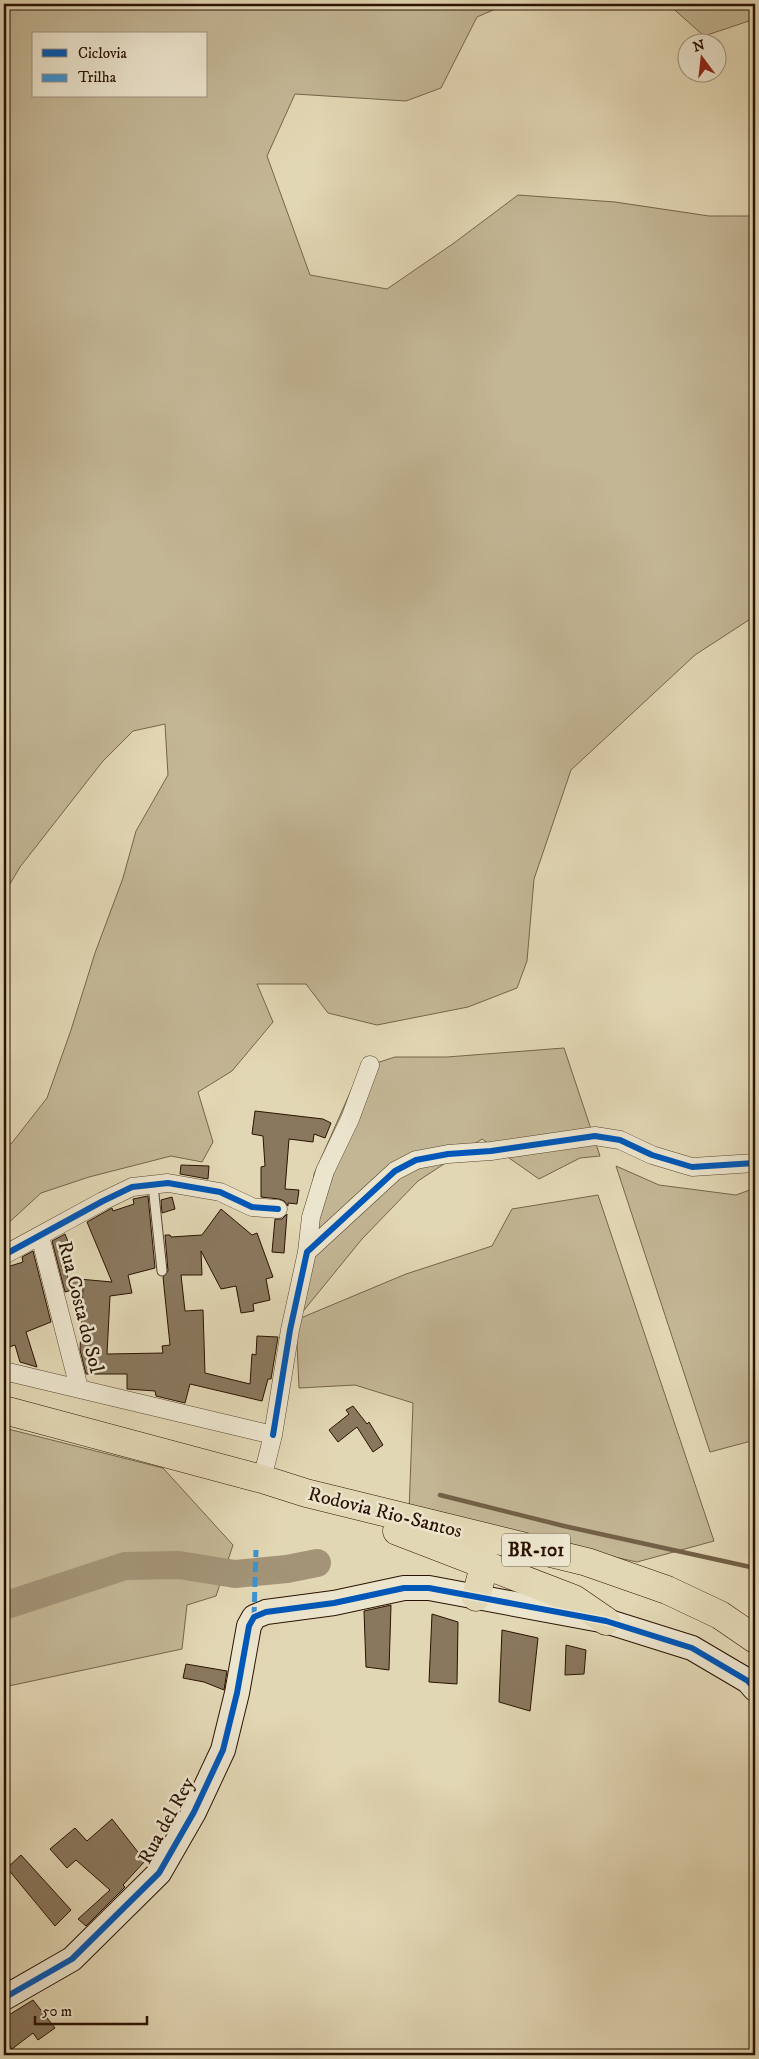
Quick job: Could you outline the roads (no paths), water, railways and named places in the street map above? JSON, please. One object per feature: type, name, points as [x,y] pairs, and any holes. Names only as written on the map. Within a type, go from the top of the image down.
[{"type":"highway","name":"Rodovia Rio-Santos","points":[[4,1410],[262,1479],[306,1493],[587,1562],[667,1590],[720,1615],[755,1639]]},
{"type":"highway","points":[[306,1493],[484,1566],[544,1586],[574,1599],[606,1621]]},
{"type":"highway","points":[[476,1597],[484,1566]]},
{"type":"street","points":[[262,1479],[272,1435],[290,1330],[307,1252],[311,1217],[325,1171],[350,1119],[370,1065]]},
{"type":"street","points":[[307,1252],[395,1171],[416,1160],[448,1154],[491,1151],[595,1136],[620,1140],[652,1155],[692,1167],[755,1163]]},
{"type":"street","points":[[4,1255],[132,1187],[168,1183],[220,1192],[252,1207],[278,1209]]},
{"type":"street","name":"Rua Costa do Sol","points":[[40,1236],[79,1388]]},
{"type":"street","points":[[4,1371],[272,1435]]},
{"type":"street","name":"Rua del Rey","points":[[4,1998],[72,1959],[159,1874],[194,1812],[223,1750],[237,1693],[249,1626],[254,1617],[266,1612],[334,1603],[404,1588],[429,1588],[476,1597]]},
{"type":"street","points":[[476,1597],[606,1621],[692,1648],[748,1680],[755,1689]]},
{"type":"lane","points":[[153,1185],[162,1271]]},
{"type":"waterway","points":[[440,1495],[564,1526],[755,1568]]},
{"type":"waterway","points":[[4,1606],[125,1566],[179,1565],[235,1574],[287,1569],[317,1563]]}]
